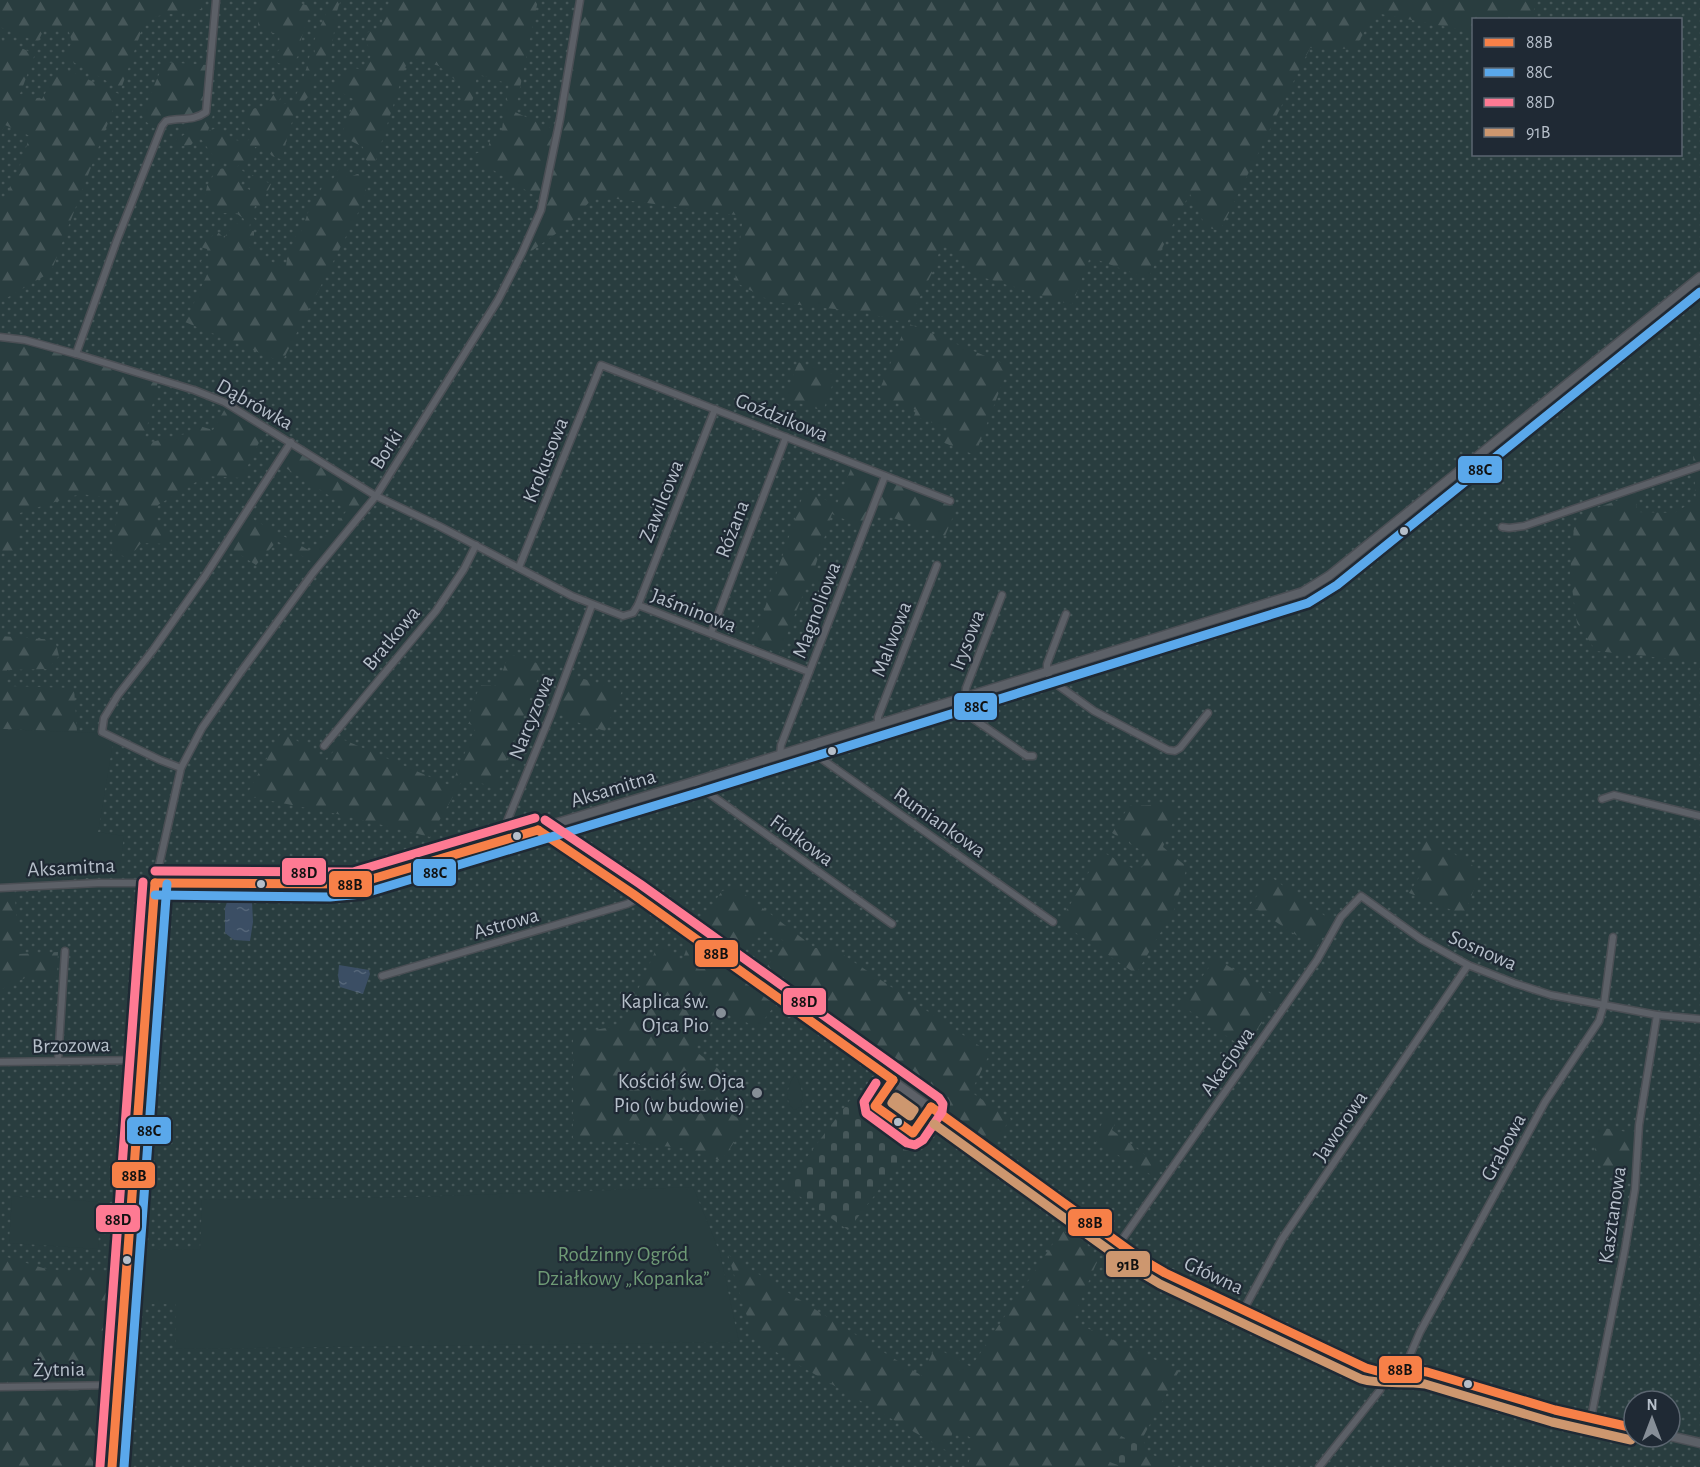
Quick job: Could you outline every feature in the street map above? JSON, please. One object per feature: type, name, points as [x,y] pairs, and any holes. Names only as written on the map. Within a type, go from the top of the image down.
[{"type":"street","points":[[76,354],[117,240],[162,126],[166,121],[197,119],[206,112],[216,0]]},
{"type":"street","name":"Borki","points":[[155,883],[181,768],[202,728],[313,573],[376,496],[498,300],[541,210],[560,119],[580,0]]},
{"type":"street","name":"Aksamitna","points":[[0,888],[155,883],[355,884],[693,783],[1311,589],[1700,277]]},
{"type":"street","name":"Dąbrówka","points":[[0,337],[25,340],[76,354],[194,390],[224,402],[376,496],[476,545]]},
{"type":"street","name":"Goździkowa","points":[[601,365],[950,501]]},
{"type":"street","name":"Krokusowa","points":[[519,567],[601,365]]},
{"type":"street","name":"Zawilcowa","points":[[638,605],[715,409]]},
{"type":"street","name":"Różana","points":[[711,633],[786,437]]},
{"type":"street","points":[[181,768],[102,732],[104,718],[118,695],[205,576],[291,442]]},
{"type":"street","points":[[1502,527],[1524,526],[1700,466]]},
{"type":"street","name":"Magnoliowa","points":[[780,756],[781,745],[885,476]]},
{"type":"street","name":"Jaśminowa","points":[[476,545],[592,604],[623,616],[633,613],[638,605],[809,672]]},
{"type":"street","name":"Bratkowa","points":[[324,746],[436,610],[464,569],[476,545]]},
{"type":"street","name":"Malwowa","points":[[878,725],[878,717],[937,565]]},
{"type":"street","name":"Irysowa","points":[[965,698],[966,688],[1002,595]]},
{"type":"street","name":"Narcyzowa","points":[[498,842],[551,714],[592,604]]},
{"type":"street","points":[[1066,614],[1048,661],[1047,672],[1054,683],[1094,711],[1168,750],[1175,751],[1180,748],[1208,713]]},
{"type":"street","points":[[955,701],[965,713],[1027,756],[1033,756]]},
{"type":"street","name":"Rumiankowa","points":[[812,745],[819,757],[1053,922]]},
{"type":"street","name":"Fiołkowa","points":[[693,783],[892,924]]},
{"type":"street","points":[[1602,799],[1614,795],[1700,816]]},
{"type":"street","name":"Główna","points":[[538,830],[639,898],[1119,1244],[1166,1273],[1366,1368],[1387,1372],[1404,1369],[1427,1372],[1555,1410],[1622,1425]]},
{"type":"street","points":[[112,1467],[155,883]]},
{"type":"street","name":"Sosnowa","points":[[1361,896],[1421,939],[1468,965],[1551,994],[1604,1004]]},
{"type":"street","name":"Akacjowa","points":[[1119,1244],[1317,960],[1341,918],[1361,896]]},
{"type":"street","name":"Astrowa","points":[[382,976],[627,904],[639,898]]},
{"type":"street","name":"Grabowa","points":[[1404,1369],[1420,1332],[1545,1102],[1599,1022],[1604,1004],[1613,937]]},
{"type":"street","points":[[58,1061],[65,951]]},
{"type":"street","name":"Jaworowa","points":[[1244,1309],[1282,1239],[1468,965]]},
{"type":"street","points":[[1604,1004],[1657,1015],[1700,1018]]},
{"type":"street","name":"Kasztanowa","points":[[1591,1418],[1627,1239],[1635,1189],[1639,1125],[1657,1015]]},
{"type":"street","name":"Brzozowa","points":[[0,1062],[143,1060]]},
{"type":"street","points":[[1319,1467],[1380,1390],[1387,1372]]},
{"type":"street","name":"Żytnia","points":[[0,1387],[118,1385]]},
{"type":"street","points":[[1682,1439],[1700,1443]]},
{"type":"green space","points":[[0,0],[1700,0],[1700,1467],[0,1467]]},
{"type":"green space","points":[[0,0],[202,0],[201,9],[146,18],[121,89],[64,57],[72,42],[68,29],[43,31],[38,42],[0,27]]},
{"type":"green space","points":[[259,0],[291,0],[312,7],[301,39],[301,51],[291,67],[278,63],[276,53],[280,49],[279,34],[258,30]]},
{"type":"green space","points":[[332,0],[341,0],[330,51],[314,75],[312,93],[295,115],[286,141],[283,160],[272,156],[265,148],[255,147],[254,164],[244,161],[237,167],[246,173],[240,185],[250,190],[252,175],[271,184],[261,206],[255,206],[252,216],[257,222],[250,223],[249,231],[254,231],[254,237],[249,239],[247,246],[266,257],[267,260],[286,268],[287,258],[296,235],[301,232],[314,196],[318,196],[328,174],[332,181],[340,166],[348,178],[357,174],[366,174],[366,192],[362,205],[282,362],[185,322],[211,266],[201,262],[203,257],[209,258],[207,249],[197,246],[218,232],[224,238],[235,223],[243,224],[244,219],[236,213],[223,213],[204,201],[207,186],[217,169],[229,168],[227,164],[216,160],[199,136],[191,145],[175,147],[169,144],[187,133],[188,117],[165,119],[154,128],[144,120],[142,115],[164,62],[207,65],[201,113],[213,115],[208,131],[217,128],[231,139],[249,140],[251,131],[247,125],[246,110],[266,106],[274,94],[281,95],[278,105],[291,103],[295,98],[310,54],[316,58],[313,43]]},
{"type":"green space","points":[[390,0],[538,0],[515,112],[555,130],[540,199],[477,160],[473,154],[487,151],[491,138],[501,135],[509,84],[477,74],[474,96],[465,116],[462,112],[460,84],[439,66],[409,56],[373,169],[364,157],[363,147],[341,136],[355,100],[333,88],[352,67],[365,71],[371,55],[364,34],[380,27]]},
{"type":"green space","points":[[584,0],[1536,0],[1532,18],[1472,18],[1472,32],[1376,13],[1354,49],[1310,48],[1220,231],[1206,227],[1190,194],[1176,218],[1148,279],[1090,257],[1072,305],[972,274],[949,247],[941,246],[934,269],[907,323],[862,312],[772,302],[735,282],[743,216],[595,196],[568,225],[526,255],[524,253],[542,211]]},
{"type":"green space","points":[[0,39],[35,54],[20,94],[42,99],[60,66],[119,94],[51,272],[0,302],[0,207],[19,168],[30,136],[5,125],[0,134]]},
{"type":"green space","points":[[907,323],[1009,366],[975,455],[942,442],[947,428],[914,416],[916,410],[877,396]]},
{"type":"green space","points":[[0,341],[23,342],[158,381],[143,444],[193,432],[196,425],[213,430],[226,407],[265,430],[242,478],[206,476],[158,505],[153,521],[169,531],[166,544],[141,543],[129,558],[111,552],[120,499],[80,494],[20,513],[16,552],[0,552]]},
{"type":"green space","points":[[798,362],[836,375],[823,411],[785,398]]},
{"type":"green space","points":[[290,439],[371,491],[376,491],[319,566],[277,541],[256,565],[222,543],[242,513],[312,552],[349,508],[276,462]]},
{"type":"green space","points":[[1700,447],[1700,662],[1596,651],[1577,623],[1570,574],[1574,527],[1589,511],[1637,493],[1636,512],[1674,513],[1696,500],[1693,455]]},
{"type":"green space","points":[[852,466],[957,507],[945,536],[870,510],[862,527],[832,514],[815,567],[839,577],[834,588],[809,580],[779,654],[753,643],[804,492],[837,504]]},
{"type":"green space","points":[[0,636],[55,640],[59,656],[48,669],[7,670],[7,686],[74,688],[77,732],[0,729]]},
{"type":"green space","points":[[509,654],[543,665],[496,787],[463,779],[430,837],[342,815],[246,796],[282,731],[327,760],[342,739],[451,786],[476,726],[466,723],[480,685],[497,686]]},
{"type":"green space","points":[[568,674],[622,691],[605,731],[570,720],[553,709]]},
{"type":"green space","points":[[0,729],[100,733],[113,743],[98,832],[124,836],[119,875],[14,884],[0,882]]},
{"type":"green space","points":[[0,791],[80,878],[14,884],[19,954],[58,952],[57,977],[25,978],[0,990]]},
{"type":"green space","points":[[1168,804],[1177,811],[1163,847],[1187,867],[1174,910],[1136,974],[1060,922],[1101,851],[1139,872],[1149,855],[1112,833],[1129,806]]},
{"type":"green space","points":[[1428,837],[1481,871],[1464,915],[1409,893],[1427,865],[1415,857]]},
{"type":"green space","points":[[1271,877],[1332,921],[1316,948],[1250,905]]},
{"type":"green space","points":[[735,887],[815,948],[833,948],[990,1053],[971,1092],[1011,1119],[990,1146],[778,1001],[757,1029],[722,1007],[693,1049],[731,1079],[722,1108],[747,1124],[721,1161],[684,1148],[573,1138],[573,1034],[622,1025],[658,945],[682,961],[693,932],[722,891]],"holes":[[[764,929],[784,941],[759,979],[733,962]]]},
{"type":"green space","points":[[1216,958],[1279,999],[1244,1048],[1181,1005]]},
{"type":"green space","points":[[795,1074],[803,1099],[801,1107],[794,1110],[789,1102],[788,1092]]},
{"type":"green space","points":[[850,1100],[913,1145],[848,1230],[785,1186]]},
{"type":"green space","points":[[1108,1112],[1117,1119],[1112,1130],[1160,1166],[1153,1176],[1093,1140]]},
{"type":"green space","points":[[1597,1127],[1634,1133],[1633,1177],[1594,1163]]},
{"type":"green space","name":"Rodzinny Ogród Działkowy „Kopanka”","points":[[693,1187],[720,1253],[739,1342],[176,1349],[176,1304],[139,1304],[140,1250],[200,1249],[202,1200],[416,1197]]},
{"type":"green space","points":[[12,1196],[101,1202],[98,1249],[9,1243]]},
{"type":"green space","points":[[1062,1230],[1099,1257],[1072,1321],[1179,1371],[1143,1437],[1147,1452],[1177,1467],[968,1467],[973,1439],[954,1428],[947,1451],[754,1339],[728,1255],[922,1376],[935,1347],[971,1367]]},
{"type":"green space","points":[[0,1255],[43,1268],[69,1272],[117,1271],[105,1467],[0,1467]]},
{"type":"green space","points":[[1121,1436],[1143,1447],[1133,1467],[1123,1467],[1107,1461]]},
{"type":"water","points":[[244,895],[252,901],[253,922],[250,941],[234,940],[225,933],[225,908],[229,896]]},
{"type":"water","points":[[339,965],[369,970],[370,974],[363,994],[340,987]]},
{"type":"transit line","name":"88C","points":[[155,895],[330,897],[362,894],[697,793],[1308,603],[1337,585],[1700,292]]},
{"type":"transit line","name":"88D","points":[[155,871],[353,872],[535,818]]},
{"type":"transit line","name":"88D","points":[[545,820],[640,884],[939,1098],[943,1104],[942,1112],[923,1140],[915,1145],[907,1143],[866,1113],[864,1102],[876,1083]]},
{"type":"transit line","name":"88B","points":[[538,830],[633,894],[893,1080]]},
{"type":"transit line","name":"88B","points":[[155,883],[355,884],[538,830]]},
{"type":"transit line","name":"88D","points":[[100,1466],[143,882]]},
{"type":"transit line","name":"88B","points":[[112,1467],[155,883]]},
{"type":"transit line","name":"88C","points":[[124,1467],[167,884]]},
{"type":"transit line","name":"88B","points":[[893,1080],[875,1106],[913,1133],[931,1107]]},
{"type":"transit line","name":"91B","points":[[896,1097],[914,1110],[910,1116],[892,1103],[896,1097]]},
{"type":"transit line","name":"88B","points":[[931,1107],[1141,1259],[1165,1273],[1366,1368],[1377,1371],[1404,1369],[1427,1372],[1555,1410],[1622,1425]]},
{"type":"transit line","name":"91B","points":[[934,1124],[1135,1269],[1160,1284],[1361,1379],[1376,1382],[1425,1384],[1552,1422],[1622,1438]]},
{"type":"place","name":"Kaplica św. Ojca Pio","points":[[721,1013]]},
{"type":"place","name":"Kościół św. Ojca Pio (w budowie)","points":[[757,1093]]}]
